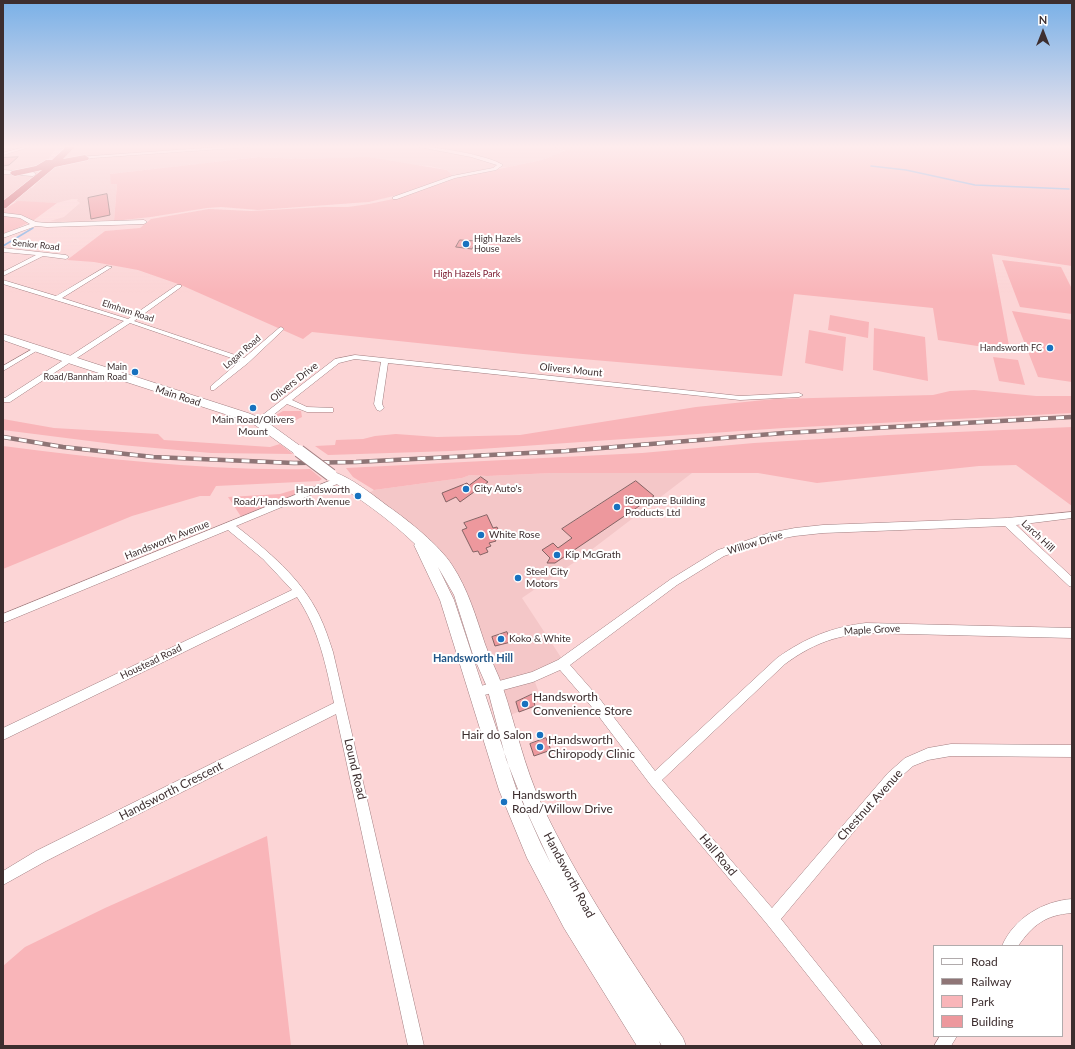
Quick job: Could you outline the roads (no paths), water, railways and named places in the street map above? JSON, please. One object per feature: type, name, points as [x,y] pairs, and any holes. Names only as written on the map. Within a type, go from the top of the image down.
[{"type":"highway","points":[[4,211],[18,195]]},
{"type":"main road","name":"Main Road","points":[[3,337],[259,422],[335,478]]},
{"type":"main road","name":"Handsworth Road","points":[[335,478],[377,503],[403,524],[440,559],[452,576],[461,594],[481,655],[494,687],[520,772],[533,806],[560,862],[599,930],[675,1046]]},
{"type":"main road","name":"Handsworth Road","points":[[420,541],[447,600],[492,744],[508,790],[534,851],[571,921],[650,1046]]},
{"type":"street","points":[[395,198],[404,195]]},
{"type":"street","points":[[4,211],[35,224],[47,225],[144,222]]},
{"type":"street","points":[[3,236],[35,224]]},
{"type":"street","name":"Senior Road","points":[[3,250],[66,257]]},
{"type":"street","points":[[3,274],[41,255]]},
{"type":"street","points":[[58,298],[109,267]]},
{"type":"street","name":"Elmham Road","points":[[3,282],[130,321],[246,361]]},
{"type":"street","points":[[3,400],[7,400],[130,321],[178,286]]},
{"type":"street","name":"Logan Road","points":[[214,388],[281,329]]},
{"type":"street","points":[[3,369],[36,349]]},
{"type":"street","name":"Olivers Mount","points":[[342,359],[355,357],[740,398],[799,395]]},
{"type":"street","name":"Olivers Drive","points":[[259,422],[342,359]]},
{"type":"street","points":[[380,408],[378,404],[385,360]]},
{"type":"street","points":[[287,401],[301,409],[330,410]]},
{"type":"street","name":"Handsworth Avenue","points":[[3,619],[229,526],[335,478]]},
{"type":"street","name":"Willow Drive","points":[[477,692],[533,677],[562,664],[692,570],[721,553],[745,544],[770,537],[809,530],[1007,522],[1072,515]]},
{"type":"street","name":"Larch Hill","points":[[1007,522],[1072,583]]},
{"type":"street","name":"Lound Road","points":[[229,526],[272,560],[299,591],[315,618],[328,652],[416,1046]]},
{"type":"street","name":"Houstead Road","points":[[3,734],[299,591]]},
{"type":"street","name":"Maple Grove","points":[[654,780],[781,661],[799,647],[817,638],[845,630],[866,628],[1072,633]]},
{"type":"street","name":"Hall Road","points":[[562,664],[595,702],[654,780],[772,919],[874,1046]]},
{"type":"street","name":"Handsworth Crescent","points":[[3,878],[41,856],[340,706]]},
{"type":"street","name":"Chestnut Avenue","points":[[772,919],[892,777],[909,762],[928,754],[951,750],[1072,751]]},
{"type":"street","points":[[1010,945],[1021,929],[1035,916],[1051,909],[1072,906]]},
{"type":"street","points":[[942,1046],[947,1037]]},
{"type":"waterway","points":[[3,246],[33,228]]},
{"type":"railway","points":[[3,437],[63,447],[153,457],[294,463],[356,462],[566,451],[784,433],[1072,417]]},
{"type":"place","name":"High Hazels House","points":[[466,244]]},
{"type":"place","name":"Handsworth FC","points":[[1050,348]]},
{"type":"place","name":"Main Road/Bannham Road","points":[[135,372]]},
{"type":"place","name":"Main Road/Olivers Mount","points":[[253,408]]},
{"type":"place","name":"City Auto's","points":[[466,489]]},
{"type":"place","name":"Handsworth Road/Handsworth Avenue","points":[[358,496]]},
{"type":"place","name":"iCompare Building Products Ltd","points":[[617,507]]},
{"type":"place","name":"White Rose","points":[[481,535]]},
{"type":"place","name":"Kip McGrath","points":[[557,555]]},
{"type":"place","name":"Steel City Motors","points":[[518,578]]},
{"type":"place","name":"Koko & White","points":[[501,639]]},
{"type":"place","name":"Handsworth Convenience Store","points":[[525,704]]},
{"type":"place","name":"Hair do Salon","points":[[540,735]]},
{"type":"place","name":"Handsworth Chiropody Clinic","points":[[540,747]]},
{"type":"place","name":"Handsworth Road/Willow Drive","points":[[504,802]]},
{"type":"district","name":"Handsworth Hill","points":[[473,658]]},
{"type":"park label","name":"High Hazels Park","points":[[467,274]]}]
